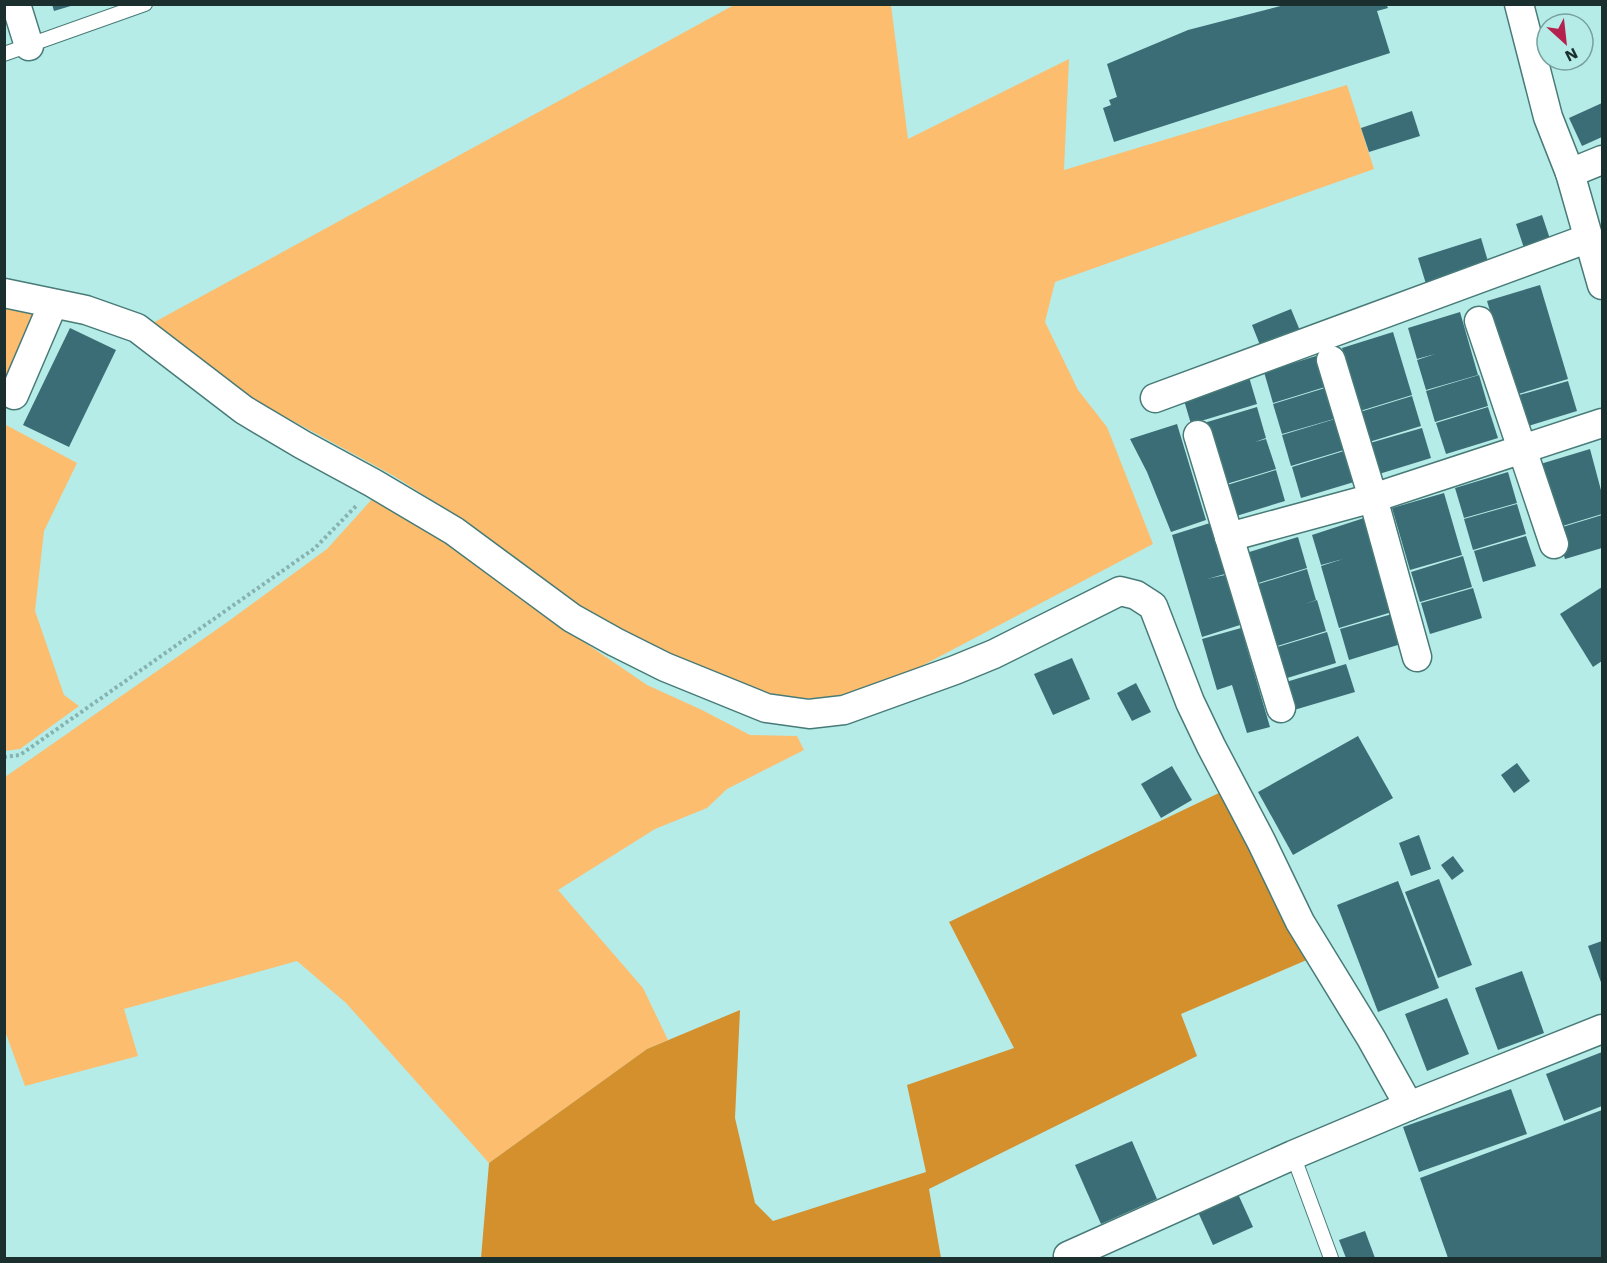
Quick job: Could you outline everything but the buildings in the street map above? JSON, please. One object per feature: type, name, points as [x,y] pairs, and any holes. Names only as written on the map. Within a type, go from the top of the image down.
[{"type":"street","points":[[16,4],[17,50]]},
{"type":"street","points":[[1519,4],[1548,117],[1570,173],[1602,285]]},
{"type":"street","points":[[1570,173],[1602,160]]},
{"type":"street","points":[[1155,398],[1589,238]]},
{"type":"street","points":[[4,293],[86,310],[137,328],[244,410],[454,531],[572,618],[665,667],[766,708],[809,714],[844,710],[994,654],[1120,591],[1136,595],[1153,606],[1190,702],[1300,922],[1410,1106]]},
{"type":"street","points":[[15,395],[53,304]]},
{"type":"street","points":[[1479,321],[1554,544]]},
{"type":"street","points":[[1331,360],[1418,657]]},
{"type":"street","points":[[1229,537],[1373,498],[1602,423]]},
{"type":"street","points":[[1198,435],[1281,708]]},
{"type":"street","points":[[1068,1256],[1293,1155],[1602,1029]]},
{"type":"lane","points":[[17,50],[145,4]]},
{"type":"lane","points":[[1293,1155],[1331,1258]]},
{"type":"path","points":[[4,756],[20,755],[315,548],[362,499],[373,483]]},
{"type":"shaded area","points":[[734,5],[891,5],[908,139],[1069,59],[1064,170],[1347,85],[1374,169],[1055,282],[1045,322],[1078,390],[1107,427],[1153,544],[912,671],[865,690],[840,696],[789,698],[729,686],[569,607],[472,526],[394,476],[249,397],[151,324]]},
{"type":"shaded area","points":[[5,303],[35,309],[32,329],[5,381]]},
{"type":"shaded area","points":[[5,417],[6,425],[77,463],[44,531],[35,611],[64,695],[79,706],[20,749],[5,751]]},
{"type":"shaded area","points":[[374,497],[419,518],[562,627],[647,685],[750,735],[797,736],[804,750],[727,789],[707,808],[655,829],[558,890],[643,988],[668,1040],[647,1049],[489,1163],[346,1003],[297,961],[124,1009],[138,1056],[25,1086],[5,1031],[5,777],[226,623],[327,549]]},
{"type":"shaded area","points":[[1221,792],[1309,959],[1181,1014],[1197,1056],[929,1189],[941,1258],[481,1258],[489,1163],[647,1049],[740,1010],[735,1118],[755,1203],[773,1221],[926,1172],[907,1085],[1014,1048],[949,922]]}]
